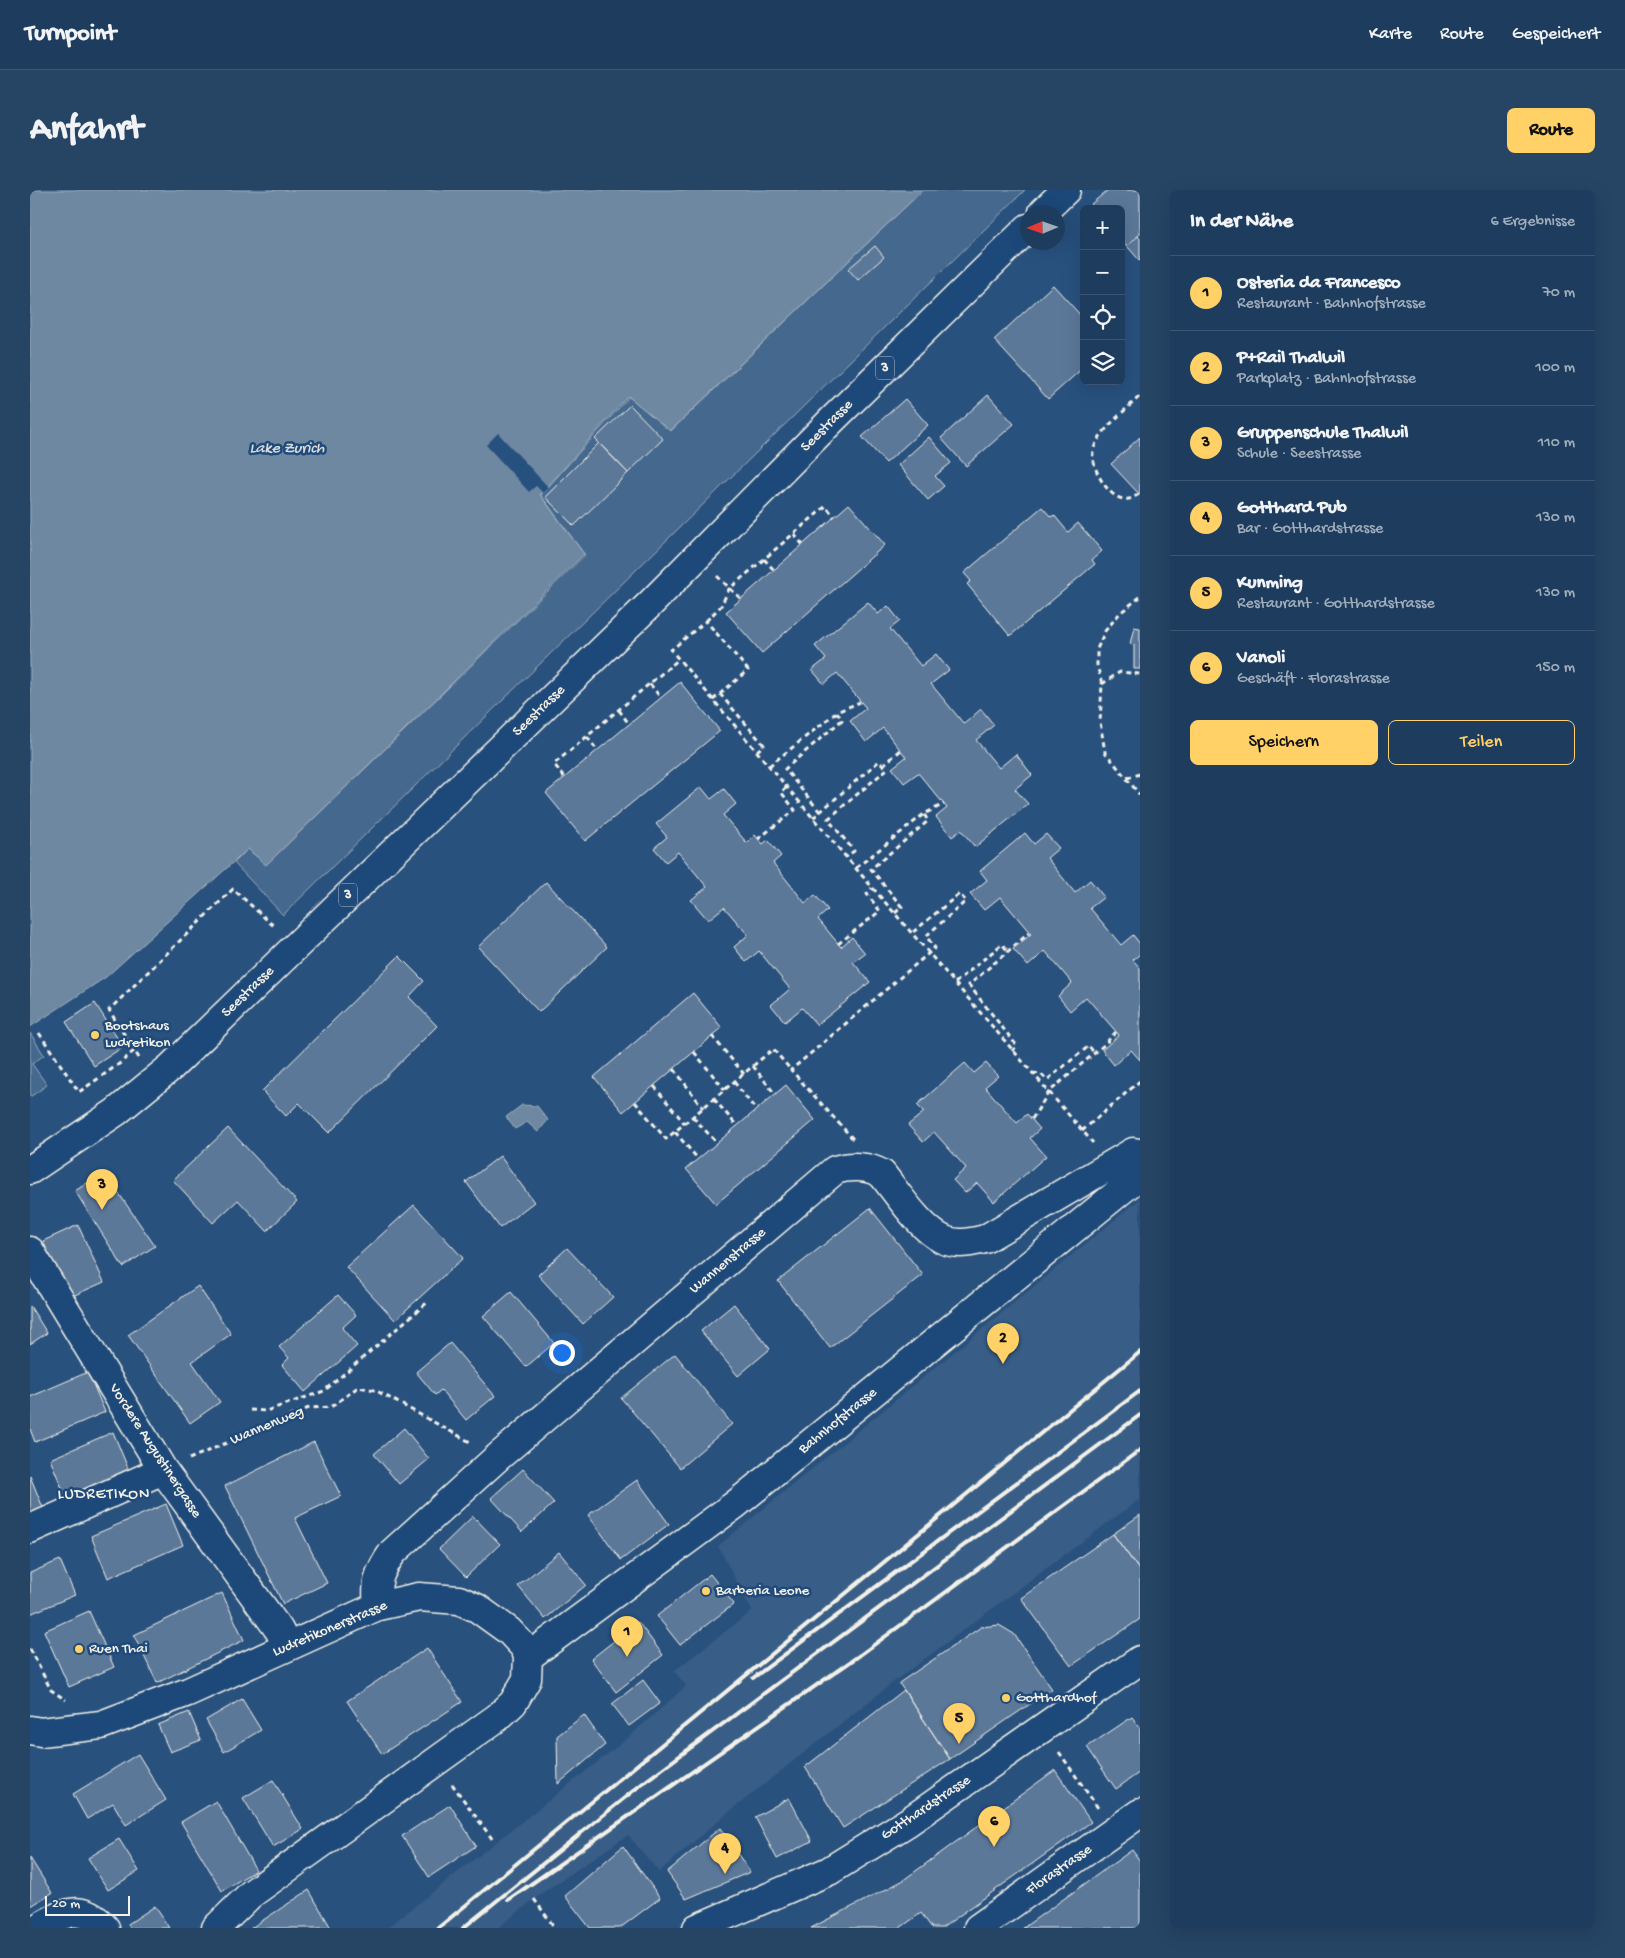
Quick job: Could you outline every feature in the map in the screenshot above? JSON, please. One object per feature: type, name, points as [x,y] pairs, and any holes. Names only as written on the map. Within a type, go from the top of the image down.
[{"type":"street","points":[[1050,205],[1066,190]]},
{"type":"street","name":"Seestrasse","points":[[30,1170],[116,1112],[171,1067],[651,603],[831,421],[1020,236]]},
{"type":"street","name":"Wannenstrasse","points":[[378,1606],[376,1591],[381,1569],[392,1552],[498,1457],[835,1170],[844,1167],[873,1169],[882,1174],[930,1234],[948,1242],[965,1244],[985,1239],[1134,1152],[1140,1153]]},
{"type":"street","name":"Bahnhofstrasse","points":[[528,1657],[736,1504],[1140,1175]]},
{"type":"street","name":"Vordere Augustinergasse","points":[[30,1251],[163,1470],[279,1630],[287,1646]]},
{"type":"street","points":[[30,1529],[163,1470]]},
{"type":"street","name":"Ludretikonerstrasse","points":[[30,1730],[41,1732],[102,1725],[188,1692],[378,1606],[419,1597],[459,1600],[477,1608],[509,1631],[525,1648],[528,1657]]},
{"type":"street","points":[[216,1928],[251,1894],[498,1717],[513,1703],[521,1691],[527,1679],[528,1657]]},
{"type":"street","name":"Gotthardstrasse","points":[[697,1928],[829,1871],[908,1822],[1140,1660]]},
{"type":"street","name":"Florastrasse","points":[[978,1928],[1140,1813]]},
{"type":"street","points":[[37,1928],[63,1913],[86,1913],[105,1928]]},
{"type":"path","points":[[1139,494],[1131,499],[1123,500],[1113,495],[1096,474],[1093,452],[1101,436],[1140,396]]},
{"type":"path","points":[[834,517],[826,506],[729,589],[721,606],[671,650],[872,888],[1094,1144]]},
{"type":"path","points":[[794,534],[803,544]]},
{"type":"path","points":[[764,559],[774,570]]},
{"type":"path","points":[[716,576],[741,599]]},
{"type":"path","points":[[1140,597],[1120,613],[1105,631],[1097,657],[1102,684],[1100,722],[1105,752],[1140,795]]},
{"type":"path","points":[[706,620],[748,670],[713,700]]},
{"type":"path","points":[[564,777],[554,764],[679,659]]},
{"type":"path","points":[[1102,684],[1120,672],[1140,674]]},
{"type":"path","points":[[650,684],[661,698]]},
{"type":"path","points":[[720,694],[764,745],[757,752]]},
{"type":"path","points":[[770,766],[837,712],[860,702]]},
{"type":"path","points":[[619,710],[629,724]]},
{"type":"path","points":[[820,812],[785,769],[842,720],[837,712]]},
{"type":"path","points":[[587,736],[597,750]]},
{"type":"path","points":[[883,765],[901,750]]},
{"type":"path","points":[[813,818],[879,761],[887,769],[828,819],[854,851],[846,857]]},
{"type":"path","points":[[1126,778],[1140,774]]},
{"type":"path","points":[[758,839],[795,810],[781,792],[787,787]]},
{"type":"path","points":[[856,868],[924,814],[944,804]]},
{"type":"path","points":[[895,914],[902,907],[871,869],[928,821],[924,814]]},
{"type":"path","points":[[838,944],[880,911],[867,894],[872,888]]},
{"type":"path","points":[[142,1062],[109,1010],[233,889],[278,930]]},
{"type":"path","points":[[791,1070],[935,948],[926,936],[966,901],[959,894],[912,933]]},
{"type":"path","points":[[1012,1051],[1017,1046],[969,985],[1030,933]]},
{"type":"path","points":[[955,983],[1002,944],[1008,951]]},
{"type":"path","points":[[1032,1119],[1049,1092],[1116,1032]]},
{"type":"path","points":[[40,1033],[79,1092],[119,1064],[135,1050]]},
{"type":"path","points":[[712,1036],[744,1074]]},
{"type":"path","points":[[1033,1073],[1041,1074],[1047,1080],[1089,1046],[1094,1053]]},
{"type":"path","points":[[635,1102],[666,1139],[773,1050],[853,1140]]},
{"type":"path","points":[[694,1052],[725,1090]]},
{"type":"path","points":[[753,1066],[775,1094]]},
{"type":"path","points":[[674,1069],[703,1108]]},
{"type":"path","points":[[1082,1131],[1140,1081]]},
{"type":"path","points":[[734,1082],[756,1110]]},
{"type":"path","points":[[654,1086],[685,1124]]},
{"type":"path","points":[[714,1099],[737,1126]]},
{"type":"path","points":[[693,1116],[716,1143]]},
{"type":"path","points":[[675,1132],[698,1159]]},
{"type":"path","points":[[250,1410],[266,1411],[324,1391],[429,1301]]},
{"type":"path","name":"Wannenweg","points":[[163,1470],[309,1408],[331,1407],[358,1387],[375,1390],[498,1457]]},
{"type":"path","points":[[30,1649],[51,1690],[102,1725]]},
{"type":"path","points":[[1057,1750],[1097,1806]]},
{"type":"path","points":[[448,1778],[493,1840]]},
{"type":"path","points":[[534,1898],[555,1928]]},
{"type":"shaded area","points":[[923,190],[1025,190],[283,915],[234,863],[248,849],[266,865],[585,555],[541,495],[629,397],[671,431]]},
{"type":"shaded area","points":[[30,1033],[44,1055],[32,1064],[47,1085],[30,1097]]},
{"type":"shaded area","points":[[1140,1199],[1140,1499],[895,1681],[724,1816],[659,1872],[628,1835],[541,1894],[498,1928],[387,1928],[624,1741],[686,1686],[674,1671],[752,1611],[718,1546]]},
{"type":"water","name":"Lake Zurich","points":[[30,190],[923,190],[670,431],[628,396],[540,495],[584,554],[266,865],[248,849],[106,977],[30,1027]]},
{"type":"water","points":[[522,1105],[537,1106],[548,1120],[538,1132],[527,1122],[515,1129],[506,1117]]},
{"type":"pier","points":[[498,433],[548,487],[543,493],[536,486],[529,492],[486,445]]},
{"type":"building","points":[[1108,190],[1140,190],[1140,234],[1127,246],[1125,244],[1125,205],[1091,204]]},
{"type":"building","points":[[1138,236],[1140,239],[1140,261],[1127,246]]},
{"type":"building","points":[[875,246],[884,257],[858,280],[848,269]]},
{"type":"building","points":[[1053,285],[1080,315],[1080,371],[1048,399],[994,340]]},
{"type":"building","points":[[988,395],[1014,424],[966,466],[941,438]]},
{"type":"building","points":[[905,399],[928,425],[886,463],[862,437]]},
{"type":"building","points":[[630,405],[663,439],[628,473],[595,439]]},
{"type":"building","points":[[929,437],[951,463],[935,476],[944,486],[928,500],[898,465]]},
{"type":"building","points":[[1140,437],[1140,495],[1111,464]]},
{"type":"building","points":[[599,443],[628,473],[574,526],[545,497]]},
{"type":"building","points":[[849,504],[885,545],[762,653],[726,612]]},
{"type":"building","points":[[1042,507],[1051,517],[1054,515],[1068,532],[1078,523],[1102,551],[1092,560],[1095,564],[1010,636],[967,584],[971,581],[964,573]]},
{"type":"building","points":[[868,602],[878,614],[888,606],[900,621],[890,629],[921,666],[936,654],[949,670],[931,684],[964,724],[981,709],[994,725],[976,740],[999,768],[1016,754],[1032,775],[1015,789],[1028,804],[975,847],[961,830],[952,837],[936,817],[947,808],[918,773],[904,783],[892,768],[906,757],[883,728],[866,742],[850,721],[866,708],[837,673],[824,684],[812,670],[826,659],[815,646]]},
{"type":"building","points":[[1134,627],[1140,628],[1140,669],[1134,669],[1134,645],[1130,644]]},
{"type":"building","points":[[680,682],[720,731],[585,841],[546,793]]},
{"type":"building","points":[[701,787],[711,799],[724,789],[736,804],[723,815],[747,843],[755,835],[763,844],[768,840],[781,856],[773,863],[805,903],[815,895],[828,910],[818,919],[841,947],[852,937],[865,953],[853,962],[870,982],[817,1025],[802,1008],[785,1022],[771,1005],[790,989],[759,951],[746,962],[734,947],[748,935],[724,907],[708,920],[691,900],[707,887],[678,852],[666,862],[654,848],[667,837],[656,824]]},
{"type":"building","points":[[1025,833],[1034,844],[1046,834],[1059,848],[1047,858],[1075,893],[1090,880],[1104,897],[1090,908],[1121,945],[1133,935],[1140,944],[1140,954],[1133,960],[1140,968],[1140,1060],[1131,1050],[1114,1065],[1102,1050],[1119,1035],[1086,997],[1070,1011],[1058,996],[1072,983],[1045,951],[1028,966],[1013,949],[1031,934],[1000,897],[984,910],[970,894],[987,880],[980,871]]},
{"type":"building","points":[[546,882],[607,947],[539,1012],[478,947]]},
{"type":"building","points":[[399,956],[424,981],[409,997],[437,1026],[329,1133],[299,1103],[286,1116],[262,1091]]},
{"type":"building","points":[[693,993],[722,1028],[623,1112],[594,1077]]},
{"type":"building","name":"Bootshaus Ludretikon","points":[[95,1003],[123,1047],[94,1066],[66,1022]]},
{"type":"building","points":[[965,1063],[974,1073],[986,1063],[998,1076],[985,1087],[1017,1123],[1027,1114],[1040,1129],[1030,1138],[1046,1156],[994,1202],[977,1183],[965,1193],[953,1180],[966,1168],[934,1132],[923,1142],[908,1125],[924,1112],[917,1105]]},
{"type":"building","points":[[786,1085],[815,1120],[716,1204],[686,1169]]},
{"type":"building","points":[[228,1128],[297,1202],[267,1231],[238,1200],[213,1223],[173,1180]]},
{"type":"building","points":[[500,1156],[534,1202],[500,1228],[466,1182]]},
{"type":"building","points":[[104,1172],[155,1246],[123,1267],[75,1191]]},
{"type":"building","points":[[414,1205],[463,1258],[395,1320],[346,1267]]},
{"type":"building","points":[[870,1208],[923,1275],[830,1348],[778,1281]]},
{"type":"building","points":[[78,1225],[104,1282],[68,1298],[43,1241]]},
{"type":"building","points":[[567,1248],[613,1297],[583,1324],[538,1275]]},
{"type":"building","points":[[198,1286],[231,1334],[192,1362],[220,1402],[190,1423],[128,1335]]},
{"type":"building","points":[[511,1292],[554,1343],[526,1367],[483,1316]]},
{"type":"building","points":[[338,1295],[356,1315],[342,1328],[357,1346],[305,1392],[282,1365],[289,1358],[279,1347]]},
{"type":"building","points":[[734,1304],[770,1349],[738,1376],[701,1331]]},
{"type":"building","points":[[30,1306],[47,1333],[30,1344]]},
{"type":"building","points":[[450,1343],[495,1396],[466,1420],[441,1390],[435,1395],[416,1372]]},
{"type":"building","points":[[675,1354],[732,1424],[680,1468],[621,1398]]},
{"type":"building","points":[[88,1372],[105,1412],[35,1442],[30,1429],[30,1397]]},
{"type":"building","points":[[404,1428],[429,1459],[399,1484],[374,1454]]},
{"type":"building","points":[[113,1432],[130,1473],[67,1500],[50,1459]]},
{"type":"building","points":[[314,1442],[341,1496],[295,1518],[327,1583],[283,1604],[225,1486]]},
{"type":"building","points":[[523,1469],[554,1503],[522,1532],[491,1498]]},
{"type":"building","points":[[30,1476],[46,1515],[30,1522]]},
{"type":"building","points":[[637,1480],[669,1524],[621,1560],[588,1515]]},
{"type":"building","points":[[166,1504],[183,1545],[108,1578],[91,1536]]},
{"type":"building","points":[[1140,1515],[1140,1571],[1113,1534]]},
{"type":"building","points":[[473,1516],[500,1544],[466,1577],[439,1549]]},
{"type":"building","points":[[1113,1534],[1140,1571],[1140,1619],[1071,1666],[1021,1598]]},
{"type":"building","points":[[559,1552],[586,1585],[545,1619],[518,1586]]},
{"type":"building","points":[[60,1560],[75,1595],[30,1614],[30,1573]]},
{"type":"building","points":[[710,1574],[734,1604],[680,1645],[657,1616]]},
{"type":"building","points":[[222,1593],[244,1640],[157,1683],[134,1635]]},
{"type":"building","name":"Ruen Thai","points":[[89,1611],[114,1667],[69,1687],[44,1631]]},
{"type":"building","points":[[638,1622],[663,1655],[616,1692],[591,1659]]},
{"type":"building","points":[[999,1625],[1014,1634],[1052,1689],[950,1759],[899,1683],[981,1627]]},
{"type":"building","points":[[427,1648],[462,1702],[382,1754],[347,1701]]},
{"type":"building","points":[[643,1680],[660,1703],[629,1726],[612,1704]]},
{"type":"building","points":[[904,1690],[950,1759],[843,1828],[805,1767]]},
{"type":"building","points":[[242,1699],[261,1730],[224,1752],[206,1720]]},
{"type":"building","points":[[189,1712],[201,1740],[170,1752],[158,1725]]},
{"type":"building","points":[[584,1715],[605,1745],[558,1784],[557,1736]]},
{"type":"building","points":[[1132,1717],[1140,1728],[1140,1772],[1116,1789],[1087,1747]]},
{"type":"building","points":[[138,1754],[166,1800],[126,1825],[113,1803],[87,1819],[73,1794]]},
{"type":"building","points":[[1055,1770],[1091,1822],[942,1928],[932,1928],[921,1913],[900,1928],[811,1928],[902,1881]]},
{"type":"building","points":[[273,1780],[303,1829],[273,1847],[243,1798]]},
{"type":"building","points":[[789,1798],[812,1841],[777,1859],[755,1817]]},
{"type":"building","points":[[216,1801],[256,1870],[222,1891],[181,1822]]},
{"type":"building","points":[[450,1805],[476,1846],[429,1877],[402,1836]]},
{"type":"building","points":[[720,1828],[750,1872],[686,1899],[667,1872]]},
{"type":"building","points":[[119,1839],[139,1871],[108,1890],[88,1858]]},
{"type":"building","points":[[623,1846],[660,1898],[620,1928],[590,1928],[565,1896]]},
{"type":"building","points":[[1132,1850],[1140,1861],[1140,1928],[1023,1928]]},
{"type":"building","points":[[30,1858],[52,1893],[30,1906]]},
{"type":"building","points":[[309,1890],[331,1928],[251,1928]]},
{"type":"building","points":[[155,1906],[169,1928],[130,1928],[128,1924]]},
{"type":"railway","points":[[438,1928],[1140,1352]]},
{"type":"railway","points":[[753,1678],[1140,1391]]},
{"type":"railway","points":[[463,1928],[643,1783],[1140,1415]]},
{"type":"railway","points":[[508,1900],[860,1655],[1140,1450]]},
{"type":"place","name":"Bootshaus Ludretikon","points":[[95,1035]]},
{"type":"place","name":"Gruppenschule Thalwil","points":[[102,1210]]},
{"type":"place","name":"P+Rail Thalwil","points":[[1003,1364]]},
{"type":"place","name":"Barberia Leone","points":[[706,1591]]},
{"type":"place","name":"Ruen Thai","points":[[79,1649]]},
{"type":"place","name":"Osteria da Francesco","points":[[627,1657]]},
{"type":"place","name":"Gotthardhof","points":[[1006,1698]]},
{"type":"place","name":"Kunming","points":[[959,1744]]},
{"type":"place","name":"Vanoli","points":[[994,1847]]},
{"type":"place","name":"Gotthard Pub","points":[[725,1874]]},
{"type":"district","name":"LUDRETIKON","points":[[104,1495]]}]
